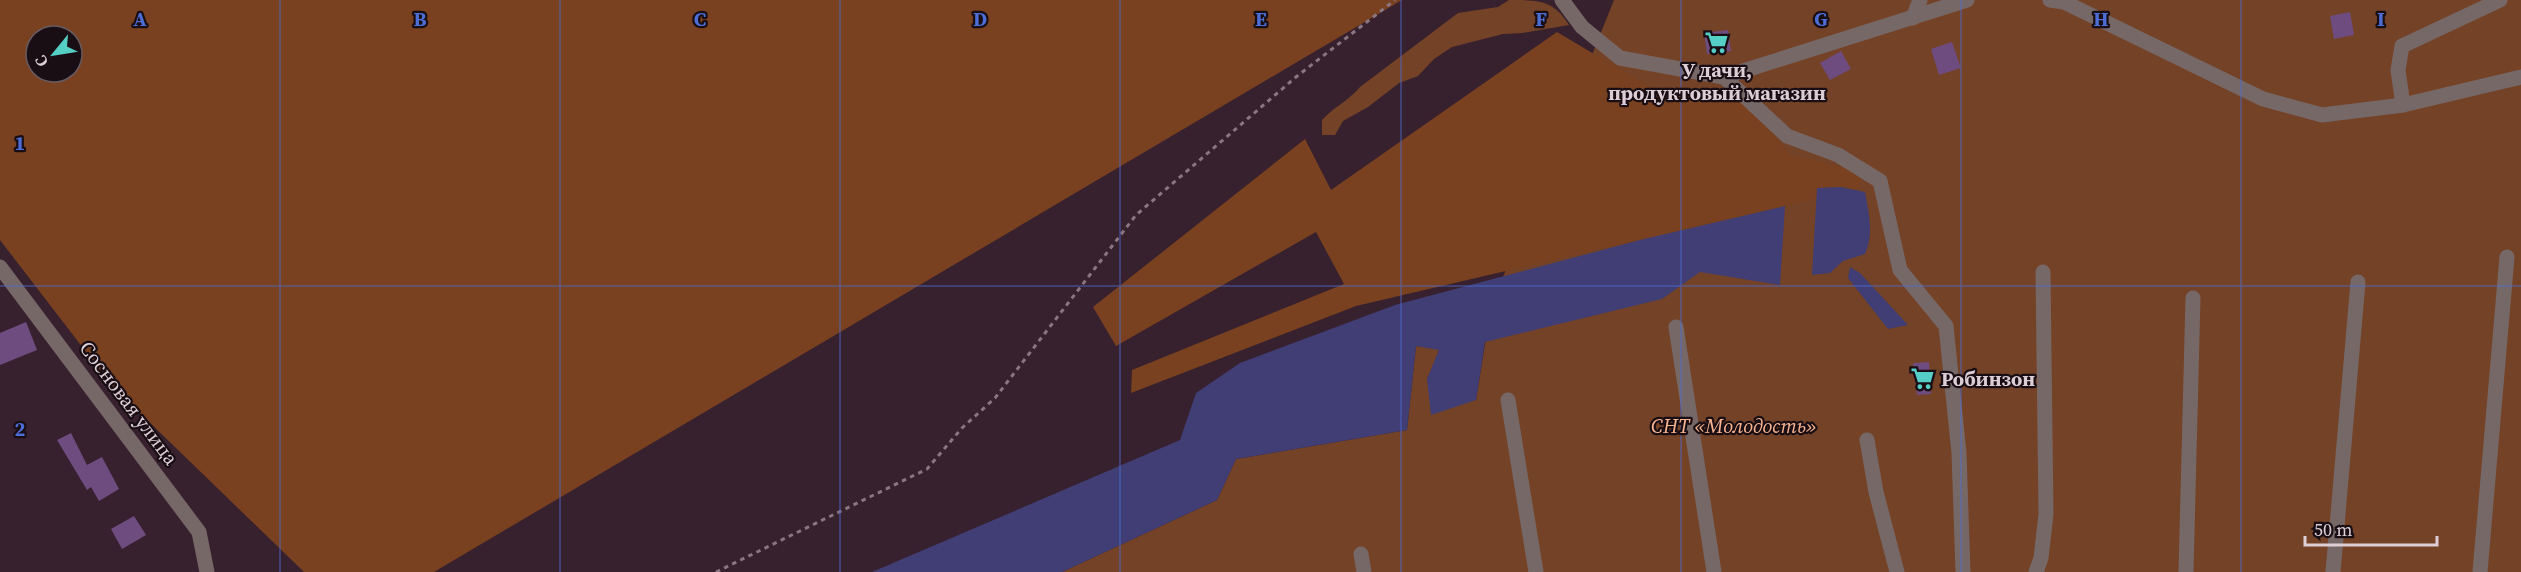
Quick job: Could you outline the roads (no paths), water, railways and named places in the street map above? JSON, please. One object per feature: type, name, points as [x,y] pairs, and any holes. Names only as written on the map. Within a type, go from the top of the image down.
[{"type":"street","points":[[1562,0],[1582,27],[1620,58],[1724,77],[1967,0]]},
{"type":"street","points":[[1913,18],[1920,0]]},
{"type":"street","points":[[2403,105],[2398,70],[2402,46],[2500,0]]},
{"type":"street","points":[[2060,1],[2263,99],[2322,115],[2403,105],[2521,77]]},
{"type":"street","points":[[1724,77],[1787,136],[1838,155],[1880,181],[1900,270],[1946,326],[1959,453],[1963,572]]},
{"type":"street","points":[[2480,572],[2507,257]]},
{"type":"street","name":"Сосновая улица","points":[[0,267],[199,532],[207,572]]},
{"type":"street","points":[[2036,572],[2041,558],[2046,514],[2043,272]]},
{"type":"street","points":[[2333,572],[2358,282]]},
{"type":"street","points":[[2186,572],[2193,298]]},
{"type":"street","points":[[1677,327],[1714,572]]},
{"type":"street","points":[[1508,400],[1536,572]]},
{"type":"street","points":[[1866,440],[1876,492],[1897,572]]},
{"type":"street","points":[[1361,554],[1364,572]]},
{"type":"place","name":"У дачи, продуктовый магазин","points":[[1717,42]]},
{"type":"place","name":"Робинзон","points":[[1923,379]]},
{"type":"park label","name":"СНТ «Молодость»","points":[[1734,426]]}]
